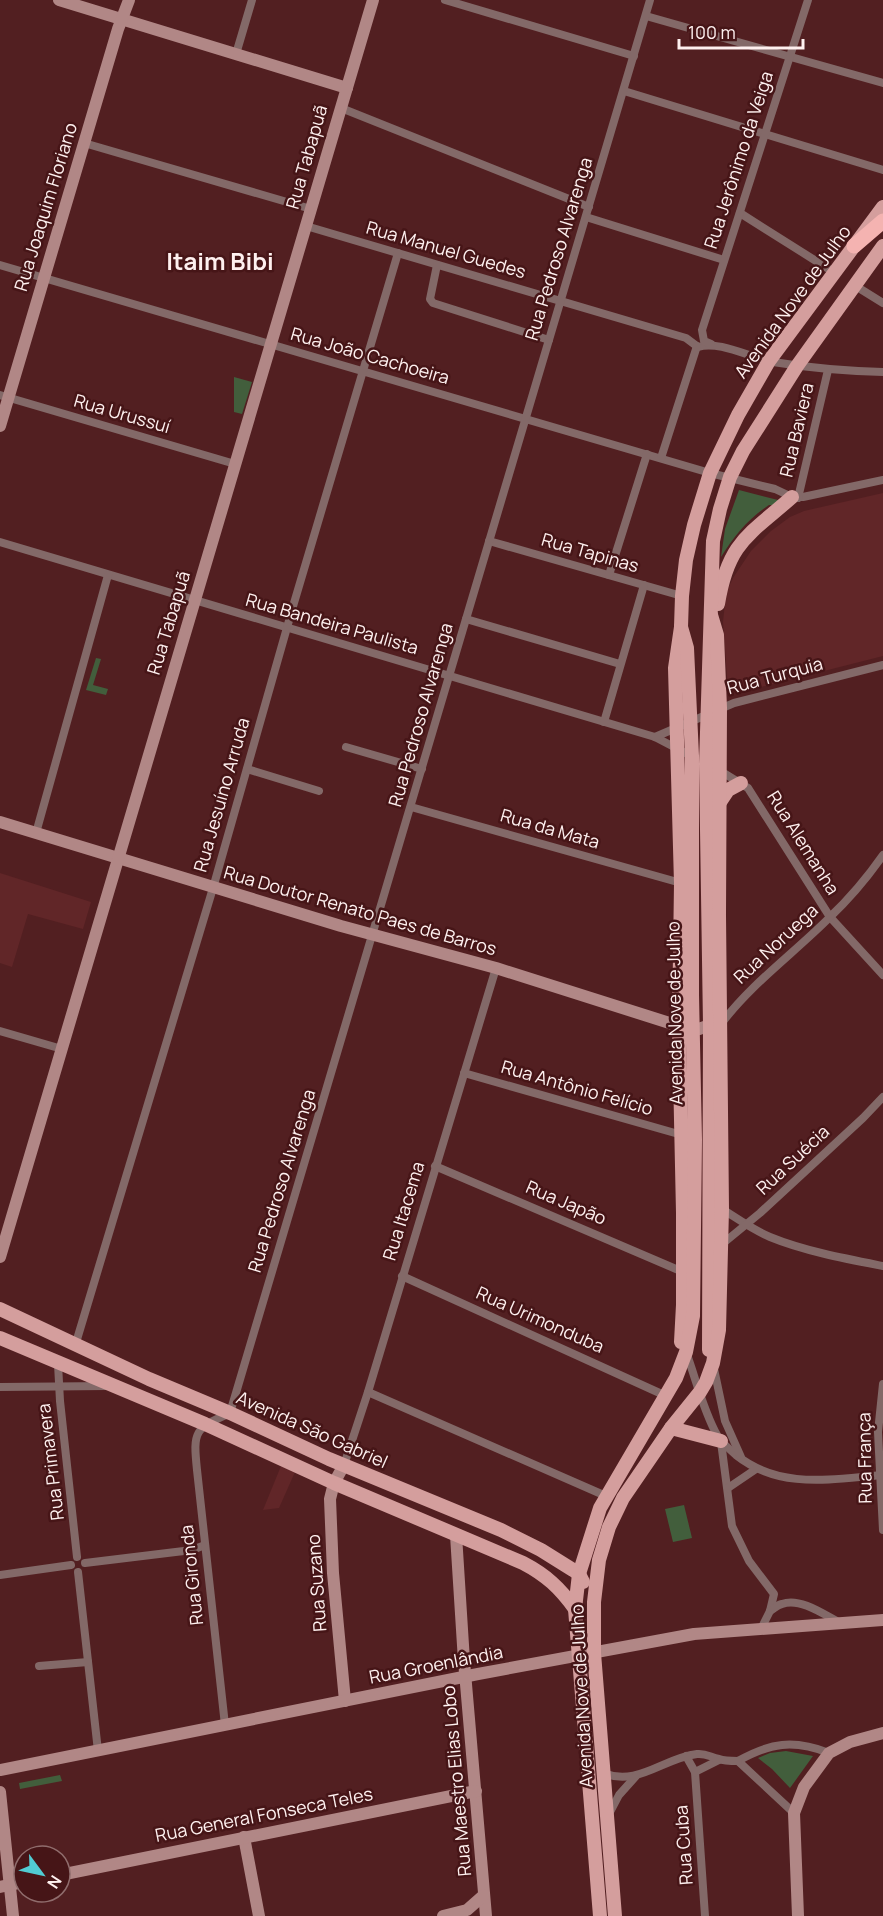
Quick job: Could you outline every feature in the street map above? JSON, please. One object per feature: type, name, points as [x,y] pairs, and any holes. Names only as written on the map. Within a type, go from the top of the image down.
[{"type":"highway","points":[[854,246],[883,221]]},
{"type":"main road","name":"Avenida Nove de Julho","points":[[665,1394],[681,1341],[683,1272],[682,1135],[692,756],[675,668],[681,627],[686,560],[710,474],[738,414],[769,361],[883,207]]},
{"type":"main road","name":"Avenida Nove de Julho","points":[[615,1916],[594,1653],[594,1602],[599,1560],[609,1527],[623,1498],[671,1428],[700,1392],[713,1363],[719,1330],[723,1209],[716,1025],[713,541],[730,477],[742,451],[797,366],[883,246]]},
{"type":"main road","points":[[713,619],[722,580],[735,551],[756,525],[795,497]]},
{"type":"main road","name":"Avenida Nove de Julho","points":[[600,1916],[575,1609],[579,1574],[587,1543],[606,1496],[676,1378],[686,1352],[695,1294],[695,1140],[686,1028],[681,883],[679,749],[684,724]]},
{"type":"main road","name":"Avenida Nove de Julho","points":[[713,767],[720,802],[721,1004],[716,1025],[711,1197],[708,1336],[713,1363]]},
{"type":"main road","points":[[720,802],[728,790],[741,783]]},
{"type":"main road","name":"Avenida São Gabriel","points":[[0,1309],[73,1345],[501,1530],[579,1574],[594,1602]]},
{"type":"main road","points":[[0,1318],[73,1345]]},
{"type":"main road","points":[[0,1330],[113,1386],[524,1563],[554,1582],[575,1609]]},
{"type":"main road","points":[[0,1338],[58,1364],[98,1378]]},
{"type":"main road","points":[[671,1428],[721,1441]]},
{"type":"main road","points":[[560,1562],[576,1553],[587,1543]]},
{"type":"street","points":[[58,0],[347,88]]},
{"type":"street","name":"Rua Joaquim Floriano","points":[[0,426],[4,396],[129,0]]},
{"type":"street","points":[[236,54],[252,0]]},
{"type":"street","name":"Rua Tabapuã","points":[[0,1257],[373,0]]},
{"type":"street","points":[[445,0],[634,56]]},
{"type":"street","name":"Rua Pedroso Alvarenga","points":[[230,1413],[651,0]]},
{"type":"street","name":"Rua Jerônimo da Veiga","points":[[661,458],[701,343],[702,330],[808,0]]},
{"type":"street","points":[[646,16],[883,83]]},
{"type":"street","points":[[624,91],[883,170]]},
{"type":"street","points":[[340,108],[589,207]]},
{"type":"street","points":[[84,143],[311,209]]},
{"type":"street","points":[[740,213],[835,273]]},
{"type":"street","points":[[586,217],[724,260]]},
{"type":"street","name":"Rua Manuel Guedes","points":[[306,226],[769,361],[828,370],[883,372]]},
{"type":"street","name":"Rua Jesuíno Arruda","points":[[73,1345],[213,888],[398,253]]},
{"type":"street","name":"Rua João Cachoeira","points":[[0,265],[710,474],[775,489],[795,497]]},
{"type":"street","points":[[437,265],[430,293],[433,303],[549,340]]},
{"type":"street","points":[[854,285],[883,303]]},
{"type":"street","name":"Rua Baviera","points":[[795,497],[828,370]]},
{"type":"street","name":"Rua Urussuí","points":[[4,396],[235,464]]},
{"type":"street","points":[[609,575],[647,454]]},
{"type":"street","points":[[795,497],[883,480]]},
{"type":"street","name":"Rua Tapinas","points":[[489,541],[682,596]]},
{"type":"street","name":"Rua Bandeira Paulista","points":[[0,542],[655,737],[679,749]]},
{"type":"street","points":[[36,833],[108,575]]},
{"type":"street","points":[[604,722],[644,585]]},
{"type":"street","points":[[466,618],[620,664]]},
{"type":"street","name":"Rua Turquia","points":[[684,724],[714,710],[883,665]]},
{"type":"street","points":[[655,737],[684,724]]},
{"type":"street","points":[[346,747],[422,768]]},
{"type":"street","name":"Rua Alemanha","points":[[679,749],[741,783],[754,796],[830,917],[883,975]]},
{"type":"street","points":[[247,769],[319,791]]},
{"type":"street","name":"Rua da Mata","points":[[411,807],[681,883]]},
{"type":"street","name":"Rua Doutor Renato Paes de Barros","points":[[0,822],[213,888],[496,968],[686,1028]]},
{"type":"street","name":"Rua Noruega","points":[[716,1025],[738,1001],[830,917],[883,855]]},
{"type":"street","name":"Rua Itacema","points":[[344,1464],[368,1392],[496,968]]},
{"type":"street","name":"Rua Noruega","points":[[721,1004],[738,1001]]},
{"type":"street","points":[[686,1028],[699,1029],[716,1025]]},
{"type":"street","points":[[0,1031],[62,1049]]},
{"type":"street","name":"Rua Antônio Felício","points":[[464,1073],[682,1135]]},
{"type":"street","name":"Rua Suécia","points":[[721,1245],[746,1225],[883,1097]]},
{"type":"street","name":"Rua Japão","points":[[435,1166],[683,1272]]},
{"type":"street","points":[[723,1209],[746,1225],[772,1238],[883,1266]]},
{"type":"street","name":"Rua Urimonduba","points":[[402,1276],[665,1394]]},
{"type":"street","points":[[686,1352],[713,1427],[721,1441],[756,1469],[775,1476],[809,1480],[882,1475]]},
{"type":"street","points":[[713,1363],[725,1421],[743,1460]]},
{"type":"street","name":"Rua Primavera","points":[[58,1364],[58,1387],[77,1557]]},
{"type":"street","name":"Rua França","points":[[883,1384],[878,1432],[882,1475],[883,1530]]},
{"type":"street","points":[[0,1387],[113,1386]]},
{"type":"street","points":[[368,1392],[606,1496]]},
{"type":"street","points":[[205,1424],[230,1413]]},
{"type":"street","name":"Rua Gironda","points":[[205,1424],[197,1433],[195,1444],[225,1725]]},
{"type":"street","points":[[721,1441],[729,1510],[739,1543],[748,1561],[774,1594],[770,1611],[761,1629]]},
{"type":"street","name":"Rua Suzano","points":[[344,1464],[334,1483],[330,1499],[345,1701]]},
{"type":"street","points":[[728,1488],[756,1469]]},
{"type":"street","name":"Rua Maestro Elias Lobo","points":[[456,1534],[486,1916]]},
{"type":"street","points":[[85,1563],[192,1550],[205,1545]]},
{"type":"street","points":[[85,1563],[77,1557],[72,1561],[75,1568],[88,1662],[98,1751]]},
{"type":"street","points":[[0,1575],[84,1569],[85,1563]]},
{"type":"street","points":[[770,1611],[778,1605],[790,1602],[810,1608],[841,1623]]},
{"type":"street","name":"Rua Groenlândia","points":[[0,1770],[694,1634],[883,1620]]},
{"type":"street","points":[[39,1666],[88,1662]]},
{"type":"street","points":[[798,1916],[794,1813],[810,1777],[829,1753],[850,1742],[883,1733]]},
{"type":"street","points":[[603,1773],[621,1778],[637,1775],[686,1756],[709,1754],[719,1760],[738,1761],[761,1749],[783,1744],[812,1746],[829,1753]]},
{"type":"street","name":"Rua Cuba","points":[[686,1756],[695,1772],[705,1916]]},
{"type":"street","points":[[695,1772],[719,1760]]},
{"type":"street","points":[[738,1761],[794,1813]]},
{"type":"street","points":[[607,1817],[619,1795],[637,1775]]},
{"type":"street","name":"Rua General Fonseca Teles","points":[[72,1873],[476,1791]]},
{"type":"street","points":[[0,1792],[5,1886],[13,1916]]},
{"type":"street","points":[[244,1838],[259,1916]]},
{"type":"street","points":[[443,1916],[467,1910],[484,1895]]},
{"type":"shaded area","points":[[883,493],[883,656],[737,693],[728,690],[723,622],[726,593],[751,551],[771,531],[790,517],[804,511]]},
{"type":"shaded area","points":[[0,873],[91,902],[83,929],[28,914],[12,967],[0,963]]},
{"type":"shaded area","points":[[281,1466],[295,1472],[279,1508],[263,1510]]},
{"type":"green space","points":[[234,377],[252,382],[242,414],[234,412]]},
{"type":"green space","points":[[739,490],[782,501],[769,505],[754,516],[736,535],[721,557],[725,529]]},
{"type":"green space","points":[[96,658],[101,659],[93,685],[108,689],[106,695],[86,690]]},
{"type":"green space","points":[[684,1505],[692,1538],[673,1542],[665,1509]]},
{"type":"green space","points":[[786,1751],[813,1756],[790,1788],[758,1758],[770,1753]]},
{"type":"green space","points":[[60,1775],[62,1781],[20,1789],[19,1783]]},
{"type":"district","name":"Itaim Bibi","points":[[220,262]]}]
